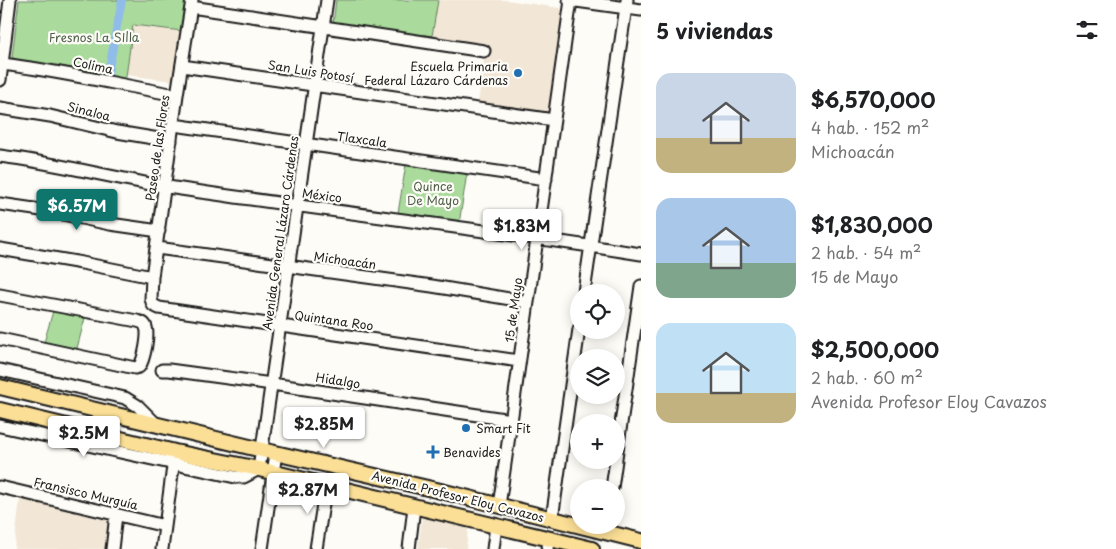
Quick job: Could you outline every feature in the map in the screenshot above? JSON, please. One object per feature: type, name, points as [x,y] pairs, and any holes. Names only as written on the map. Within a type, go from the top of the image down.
[{"type":"main road","name":"Avenida Profesor Eloy Cavazos","points":[[0,387],[570,522]]},
{"type":"main road","name":"Avenida Profesor Eloy Cavazos","points":[[0,410],[174,458],[273,472],[496,526],[548,544],[592,549]]},
{"type":"main road","name":"Avenida Profesor Eloy Cavazos","points":[[622,534],[641,541]]},
{"type":"street","points":[[0,80],[3,42],[10,0]]},
{"type":"street","name":"Avenida General Lázaro Cárdenas","points":[[259,469],[327,0]]},
{"type":"street","points":[[570,0],[626,4],[641,10]]},
{"type":"street","name":"15 de Mayo","points":[[499,506],[570,0]]},
{"type":"street","points":[[192,4],[323,27],[484,51]]},
{"type":"street","name":"Paseo de las Flores","points":[[151,299],[152,278],[171,141],[192,4]]},
{"type":"street","points":[[585,284],[626,4]]},
{"type":"street","name":"Colima","points":[[2,64],[57,72],[178,95]]},
{"type":"street","name":"San Luis Potosí","points":[[182,66],[554,120]]},
{"type":"street","name":"Sinaloa","points":[[0,108],[50,116],[117,132],[171,141]]},
{"type":"street","name":"Tlaxcala","points":[[174,125],[546,179]]},
{"type":"street","name":"México","points":[[0,156],[71,167],[166,186],[641,254]]},
{"type":"street","points":[[0,204],[159,231]]},
{"type":"street","name":"Michoacán","points":[[157,248],[528,302]]},
{"type":"street","points":[[0,249],[82,263],[152,278]]},
{"type":"street","points":[[623,414],[641,286]]},
{"type":"street","points":[[0,295],[137,321],[146,327],[146,346],[141,364],[135,368],[0,339]]},
{"type":"street","name":"Quintana Roo","points":[[151,299],[153,305],[159,308],[519,361]]},
{"type":"street","points":[[552,519],[578,339]]},
{"type":"street","points":[[0,370],[125,398],[138,406],[157,425]]},
{"type":"street","name":"Hidalgo","points":[[162,370],[272,384],[511,420]]},
{"type":"street","points":[[0,426],[174,458],[162,549]]},
{"type":"street","points":[[262,549],[276,453]]},
{"type":"street","points":[[316,549],[326,485]]},
{"type":"street","name":"Fransisco Murguía","points":[[0,487],[165,526]]},
{"type":"street","points":[[409,549],[414,506]]},
{"type":"street","points":[[112,549],[116,515]]},
{"type":"street","points":[[493,549],[496,526]]},
{"type":"shaded area","name":"Escuela Primaria Federal Lázaro Cárdenas","points":[[438,0],[506,0],[560,8],[564,12],[549,110],[545,113],[478,103],[486,44],[432,36]]},
{"type":"shaded area","points":[[133,25],[182,31],[173,81],[126,75]]},
{"type":"shaded area","points":[[20,499],[108,519],[106,549],[14,549]]},
{"type":"shaded area","points":[[422,517],[468,528],[466,549],[418,549]]},
{"type":"green space","name":"Fresnos La SIlla","points":[[19,0],[184,0],[186,3],[182,31],[133,25],[125,84],[53,65],[16,60],[12,57]]},
{"type":"green space","points":[[336,0],[438,0],[432,36],[333,24]]},
{"type":"green space","name":"Quince De Mayo","points":[[406,164],[467,173],[459,224],[398,213]]},
{"type":"green space","points":[[53,311],[85,318],[76,352],[43,346]]},
{"type":"waterway","points":[[107,79],[122,0]]},
{"type":"place","name":"Escuela Primaria Federal Lázaro Cárdenas","points":[[518,73]]},
{"type":"place","name":"Smart Fit","points":[[466,428]]},
{"type":"place","name":"Benavides","points":[[433,452]]}]
